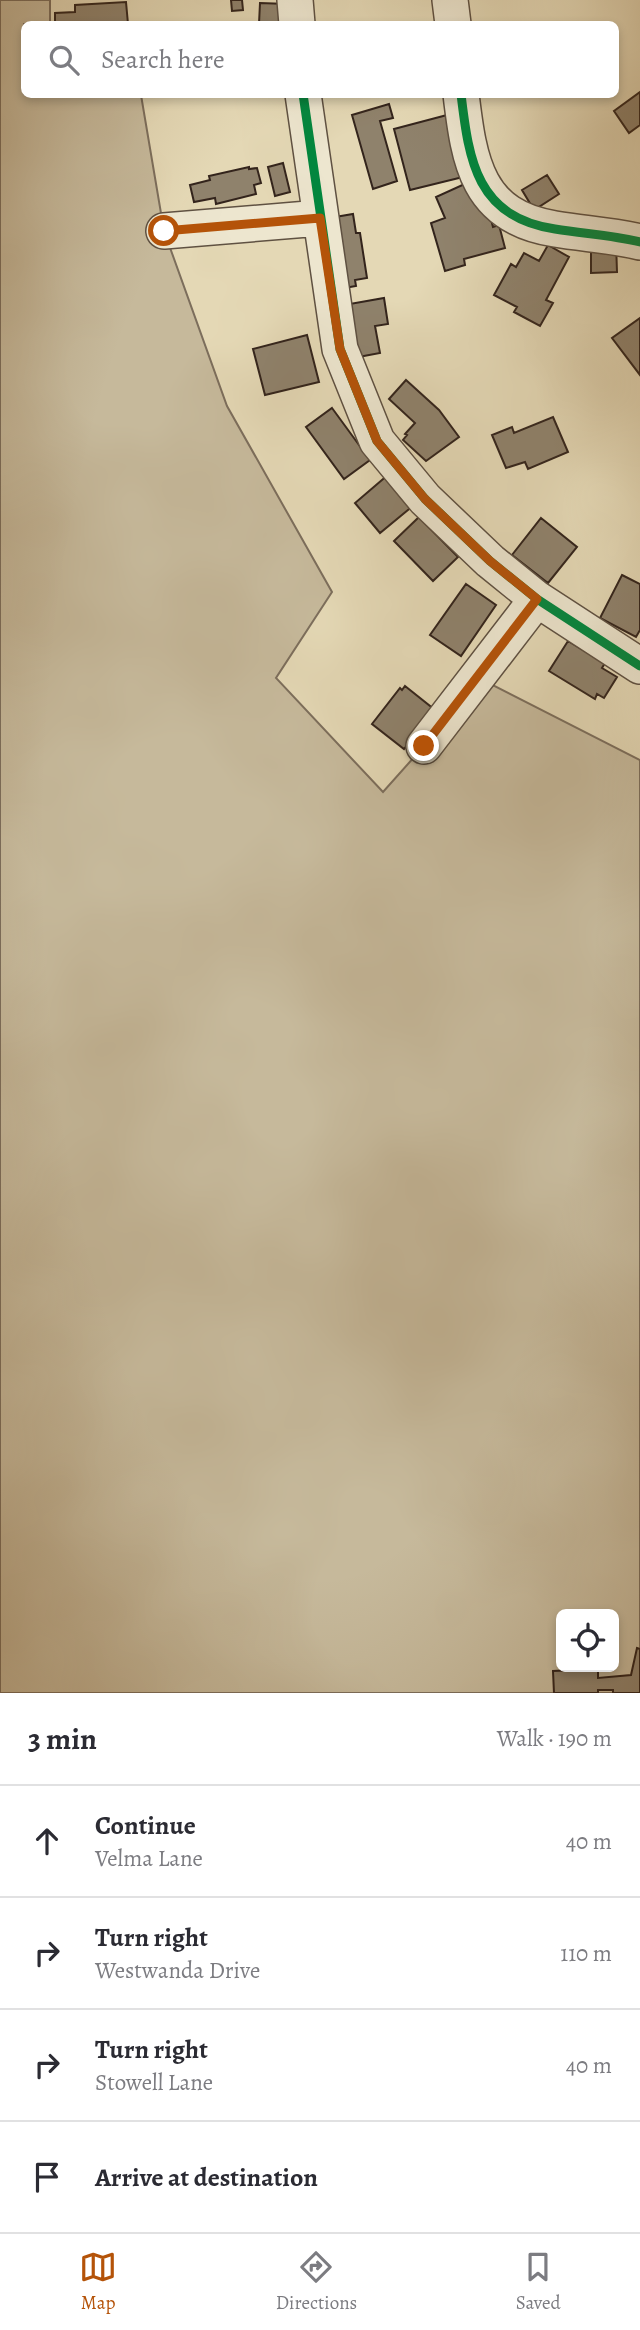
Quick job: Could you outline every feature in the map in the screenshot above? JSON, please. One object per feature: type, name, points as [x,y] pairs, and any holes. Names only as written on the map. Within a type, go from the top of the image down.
[{"type":"street","points":[[295,0],[297,21]]},
{"type":"street","points":[[450,0],[453,21]]},
{"type":"street","points":[[304,98],[340,349],[377,441],[425,499],[490,561],[537,599],[640,666]]},
{"type":"street","points":[[461,98],[467,145],[481,185],[512,217],[553,229],[609,234],[640,242]]},
{"type":"street","points":[[164,231],[320,218]]},
{"type":"street","points":[[424,746],[537,599]]},
{"type":"shaded area","points":[[0,0],[50,0],[50,21],[21,21],[21,98],[142,98],[164,231],[227,406],[332,592],[276,678],[383,792],[424,746],[477,677],[640,760],[640,1693],[0,1693]]},
{"type":"building","points":[[231,0],[242,0],[243,10],[232,11]]},
{"type":"building","points":[[126,2],[128,21],[55,21],[55,13],[75,12],[75,5]]},
{"type":"building","points":[[260,3],[287,4],[286,21],[259,21]]},
{"type":"building","points":[[640,92],[640,125],[629,133],[614,111]]},
{"type":"building","points":[[389,104],[393,118],[380,121],[397,181],[373,189],[352,115]]},
{"type":"building","points":[[447,115],[463,177],[410,190],[394,129]]},
{"type":"building","points":[[283,163],[290,192],[275,196],[268,167]]},
{"type":"building","points":[[249,167],[257,168],[261,183],[254,185],[256,194],[216,204],[215,198],[194,202],[190,185],[210,180],[209,176]]},
{"type":"building","points":[[547,175],[559,194],[534,210],[522,190]]},
{"type":"building","points":[[469,182],[487,205],[493,227],[499,225],[505,248],[464,259],[465,265],[445,271],[431,223],[445,218],[436,197]]},
{"type":"building","points":[[353,214],[356,233],[360,233],[367,278],[355,280],[356,286],[344,288],[329,218]]},
{"type":"building","points":[[616,242],[617,272],[591,273],[591,243]]},
{"type":"building","points":[[548,245],[569,257],[546,300],[553,303],[540,326],[514,312],[517,307],[494,295],[511,264],[516,267],[524,253],[539,261]]},
{"type":"building","points":[[384,298],[388,324],[375,326],[380,353],[353,358],[344,305]]},
{"type":"building","points":[[640,318],[640,375],[612,338]]},
{"type":"building","points":[[307,335],[319,382],[265,395],[253,349]]},
{"type":"building","points":[[406,380],[439,410],[459,437],[426,461],[403,440],[415,423],[389,399]]},
{"type":"building","points":[[332,408],[370,460],[344,479],[306,427]]},
{"type":"building","points":[[553,417],[568,452],[528,469],[525,462],[506,468],[492,435],[512,427],[514,433]]},
{"type":"building","points":[[389,474],[414,505],[380,533],[355,503]]},
{"type":"building","points":[[419,517],[458,557],[433,581],[394,541]]},
{"type":"building","points":[[541,518],[577,547],[548,583],[512,555]]},
{"type":"building","points":[[622,575],[640,584],[640,630],[636,637],[600,618]]},
{"type":"building","points":[[466,584],[496,605],[461,656],[430,635]]},
{"type":"building","points":[[568,641],[605,663],[602,668],[617,677],[604,698],[597,694],[595,699],[549,671]]},
{"type":"building","points":[[405,686],[435,710],[404,749],[372,724],[400,688],[402,690]]},
{"type":"building","points":[[637,1648],[640,1649],[640,1693],[598,1690],[598,1693],[554,1693],[553,1671],[598,1672],[598,1678],[631,1675]]},
{"type":"cycle path","points":[[304,98],[340,349],[377,441],[425,499],[490,561],[537,599],[640,666]]},
{"type":"cycle path","points":[[462,98],[474,163],[493,199],[509,212],[529,223],[555,229],[640,242]]},
{"type":"route","points":[[164,231],[320,218],[340,349],[377,441],[425,499],[490,561],[537,599],[424,746]]}]
